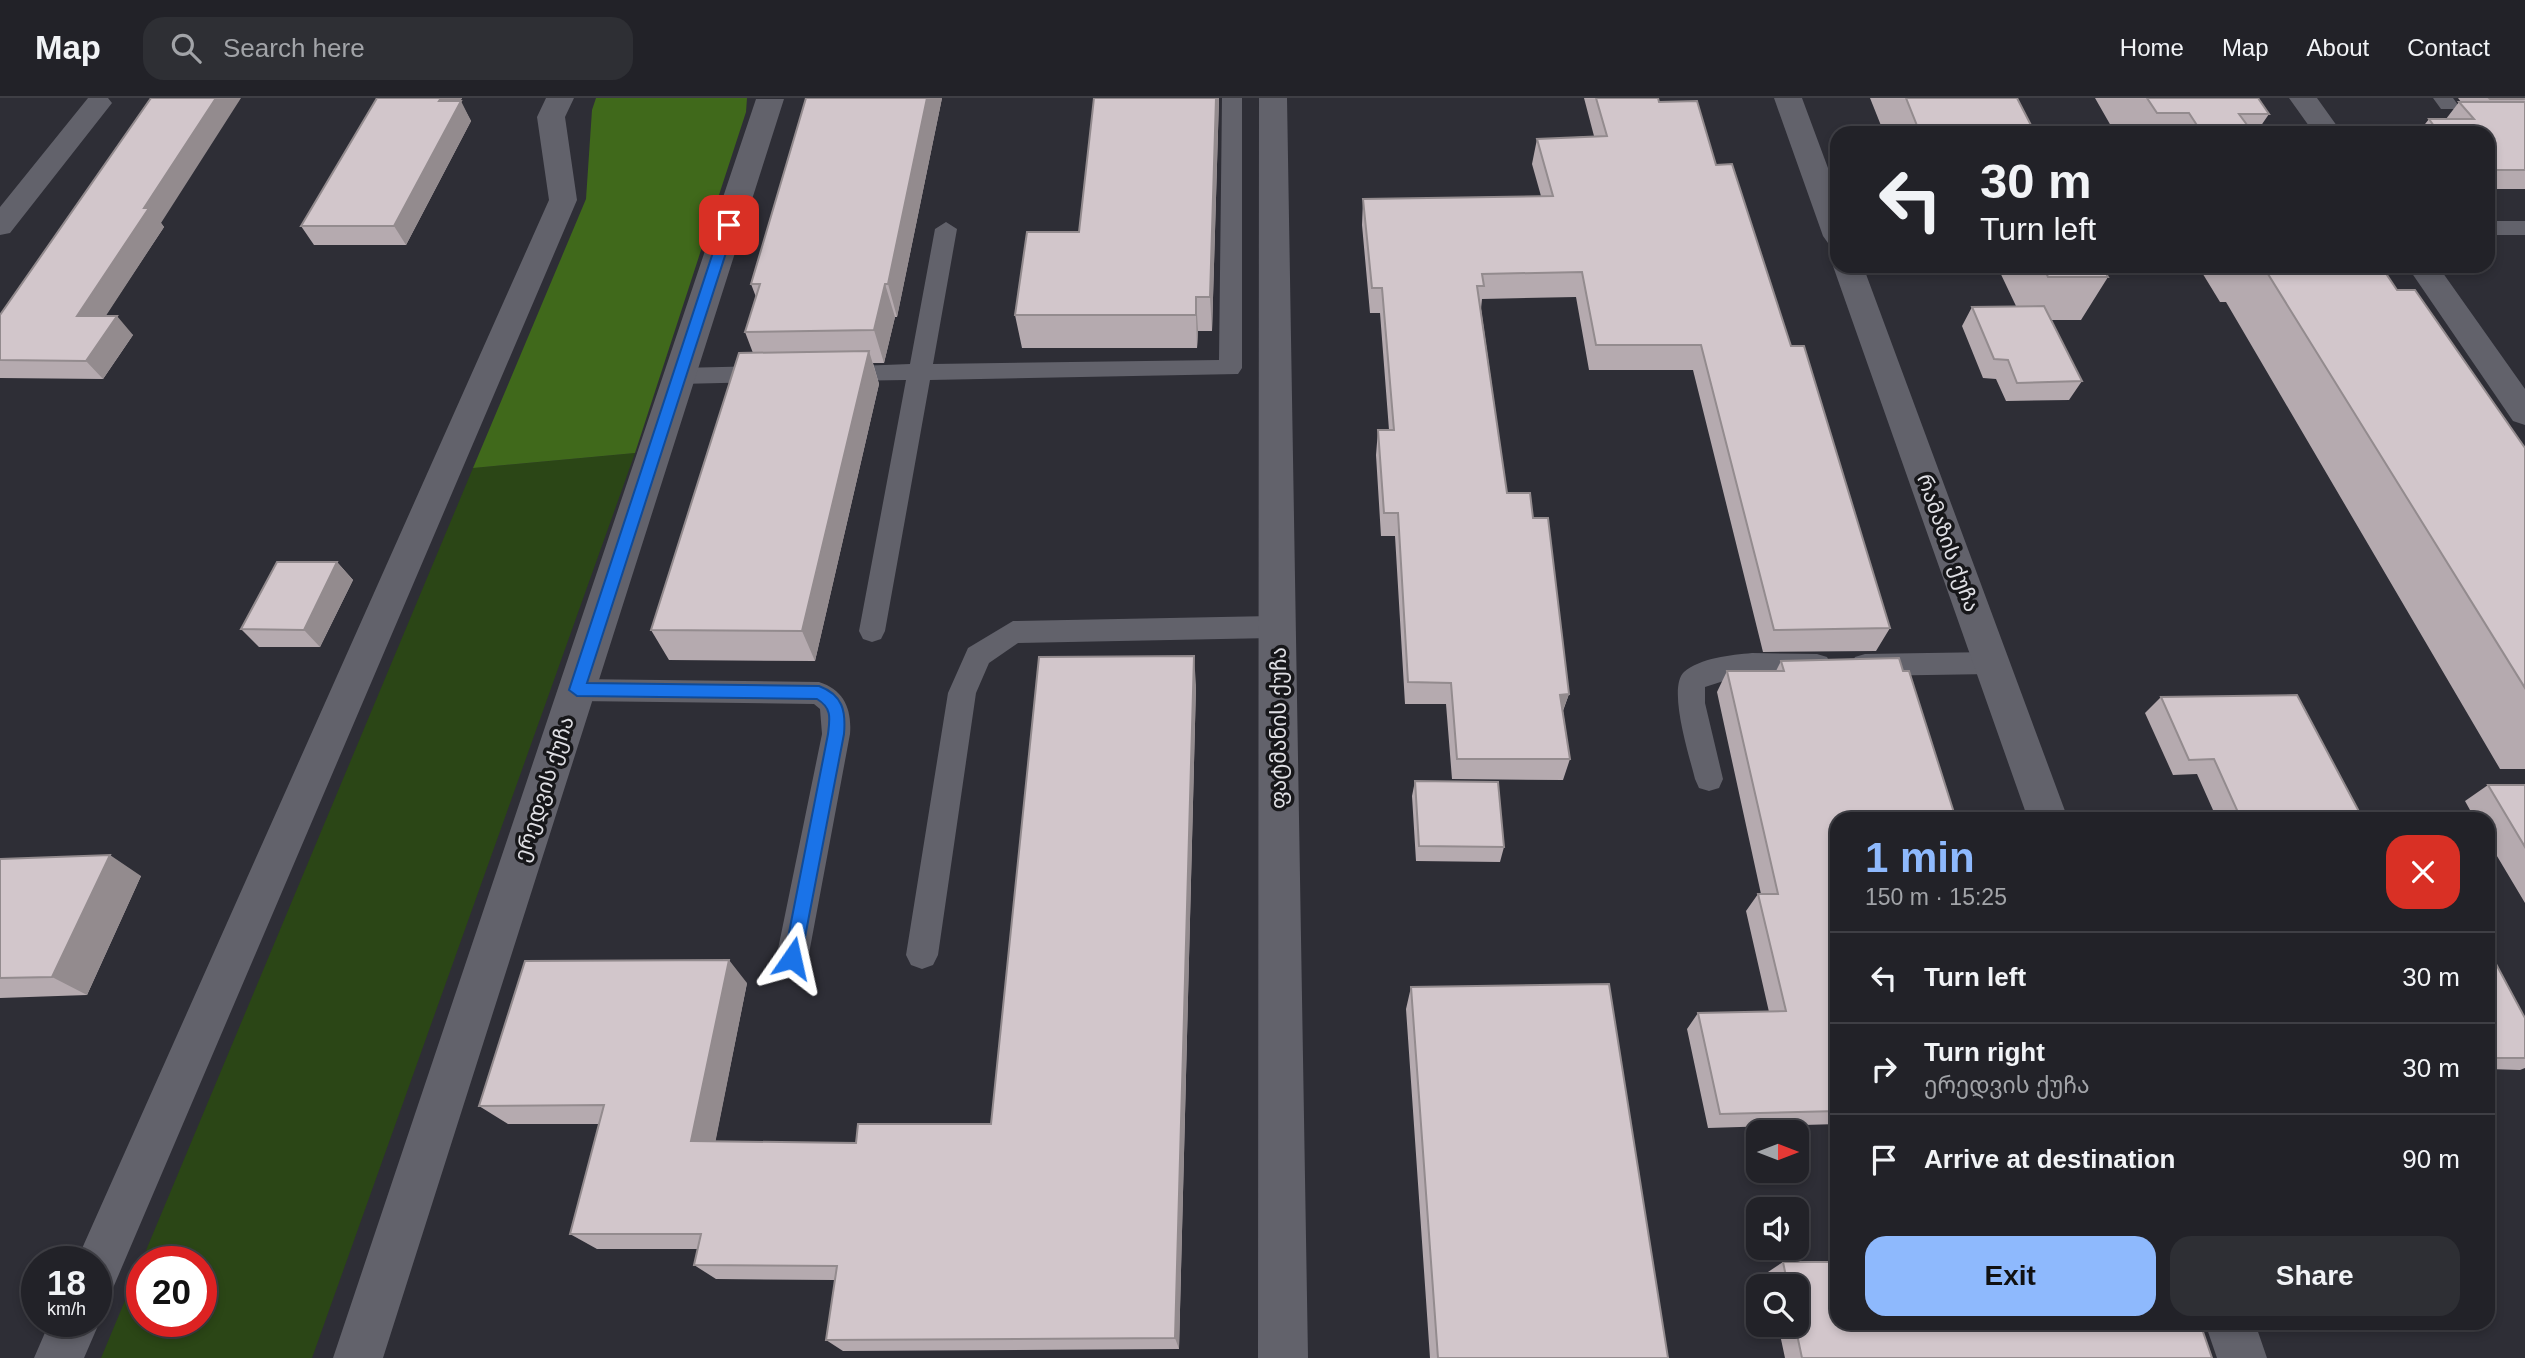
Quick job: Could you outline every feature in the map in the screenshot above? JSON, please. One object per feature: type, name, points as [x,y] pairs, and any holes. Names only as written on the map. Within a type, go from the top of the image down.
[{"type":"street","points":[[107,1246],[563,200],[551,117],[560,98]]},
{"type":"street","name":"ფატმანის ქუჩა","points":[[1273,98],[1283,1358]]},
{"type":"street","points":[[1788,98],[1830,214]]},
{"type":"street","points":[[2303,98],[2323,126]]},
{"type":"street","name":"ერედვის ქუჩა","points":[[358,1358],[770,99]]},
{"type":"street","points":[[5,212],[98,103]]},
{"type":"street","name":"რამაზის ქუჩა","points":[[1851,273],[2045,812]]},
{"type":"street","points":[[2427,273],[2524,411]]},
{"type":"street","points":[[2232,1330],[2242,1358]]},
{"type":"street","points":[[59,1358],[68,1337]]},
{"type":"lane","points":[[813,374],[1230,368],[1231,98]]},
{"type":"lane","points":[[2495,228],[2525,228]]},
{"type":"lane","points":[[872,631],[946,229]]},
{"type":"lane","points":[[679,376],[786,374]]},
{"type":"lane","points":[[922,955],[962,693],[978,656],[1013,632],[1278,627]]},
{"type":"lane","points":[[1709,779],[1691,702],[1692,681],[1708,670],[1729,666],[1991,663]]},
{"type":"lane","points":[[577,690],[819,693],[831,700],[838,713],[836,734],[792,958]]},
{"type":"green space","points":[[596,98],[747,98],[746,112],[635,453],[473,468],[586,199],[592,110]]},
{"type":"green space","points":[[635,453],[312,1358],[101,1358],[126,1298],[126,1337],[217,1337],[217,1246],[148,1246],[473,468]]},
{"type":"building","points":[[151,98],[216,98],[144,208],[149,208],[77,316],[117,316],[86,361],[0,360],[0,315]]},
{"type":"building","points":[[377,98],[441,98],[439,101],[461,101],[394,226],[301,226]]},
{"type":"building","points":[[806,98],[927,98],[888,284],[885,284],[874,330],[745,332],[760,284],[751,284]]},
{"type":"building","points":[[1094,98],[1216,98],[1210,297],[1196,297],[1196,315],[1015,315],[1027,232],[1079,232]]},
{"type":"building","points":[[1596,98],[1658,98],[1659,102],[1697,101],[1716,165],[1732,164],[1791,346],[1804,346],[1890,628],[1774,630],[1701,345],[1596,345],[1582,272],[1482,274],[1484,286],[1477,286],[1507,493],[1530,493],[1533,518],[1548,518],[1569,694],[1560,695],[1570,759],[1457,759],[1451,683],[1408,682],[1398,513],[1384,513],[1378,430],[1394,430],[1382,288],[1372,288],[1363,199],[1553,196],[1537,139],[1607,136]]},
{"type":"building","points":[[1906,98],[2017,98],[2031,126],[1917,126]]},
{"type":"building","points":[[2147,98],[2258,98],[2269,114],[2239,114],[2248,126],[2197,126],[2189,113],[2157,113]]},
{"type":"building","points":[[2525,98],[2525,99],[2490,99]]},
{"type":"building","points":[[2459,102],[2525,102],[2525,170],[2495,170],[2495,126],[2434,126],[2429,119],[2474,119]]},
{"type":"building","points":[[2046,273],[2106,273],[2108,277],[2048,277]]},
{"type":"building","points":[[2267,273],[2386,273],[2397,290],[2415,290],[2525,448],[2525,688]]},
{"type":"building","points":[[2044,306],[2082,381],[2017,383],[2008,360],[1994,359],[1972,307]]},
{"type":"building","points":[[869,351],[802,631],[651,630],[739,353]]},
{"type":"building","points":[[277,562],[337,562],[304,630],[241,629]]},
{"type":"building","points":[[1194,656],[1175,1338],[826,1340],[837,1266],[694,1265],[701,1234],[570,1234],[604,1105],[479,1106],[525,961],[729,960],[691,1141],[856,1143],[858,1124],[991,1124],[1039,657]]},
{"type":"building","points":[[1899,658],[1903,671],[1909,671],[1954,812],[1830,812],[1830,1111],[1720,1114],[1698,1013],[1786,1011],[1758,894],[1778,894],[1727,671],[1784,671],[1781,661]]},
{"type":"building","points":[[2297,695],[2359,812],[2238,812],[2214,759],[2189,760],[2161,697]]},
{"type":"building","points":[[1415,781],[1498,782],[1504,847],[1419,846]]},
{"type":"building","points":[[2488,785],[2525,785],[2525,847]]},
{"type":"building","points":[[110,855],[52,977],[0,978],[0,859]]},
{"type":"building","points":[[2495,962],[2525,1018],[2525,1058],[2495,1058]]},
{"type":"building","points":[[1609,984],[1668,1358],[1438,1358],[1411,987]]},
{"type":"building","points":[[1783,1262],[1830,1262],[1830,1330],[2202,1330],[2212,1358],[1802,1358],[1798,1337],[1809,1337],[1809,1274],[1786,1274]]},
{"type":"route","points":[[729,225],[577,690],[819,693],[831,700],[838,713],[836,734],[792,958]]}]
